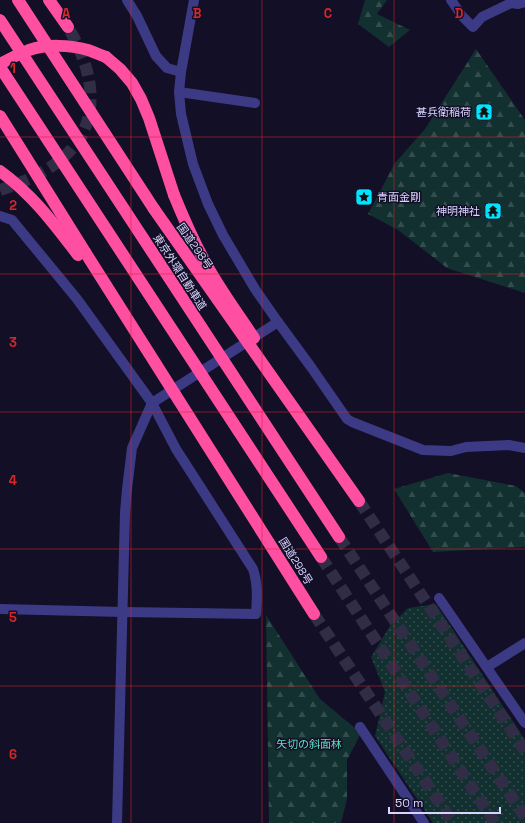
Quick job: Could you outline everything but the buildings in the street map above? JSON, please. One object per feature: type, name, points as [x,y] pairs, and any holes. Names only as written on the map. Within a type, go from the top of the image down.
[{"type":"highway","name":"国道298号","points":[[18,0],[154,209],[359,501]]},
{"type":"highway","points":[[49,0],[68,27]]},
{"type":"highway","name":"東京外環自動車道","points":[[0,20],[339,537]]},
{"type":"highway","points":[[0,64],[30,50],[48,47],[68,47],[88,50],[106,58],[120,69],[132,83],[149,118],[174,195],[188,229],[204,261],[228,300],[320,435],[342,477]]},
{"type":"highway","points":[[0,67],[321,557]]},
{"type":"highway","points":[[0,116],[82,253]]},
{"type":"highway","points":[[0,171],[22,188],[37,203],[82,253]]},
{"type":"highway","name":"国道298号","points":[[82,253],[176,396],[314,614]]},
{"type":"street","points":[[127,0],[137,16],[156,56],[167,68],[181,72]]},
{"type":"street","points":[[194,0],[181,72],[179,92],[181,114],[193,164],[208,204],[223,235],[255,289],[347,419],[423,450],[451,451],[466,447],[509,446],[525,448]]},
{"type":"street","points":[[451,0],[462,16],[473,26],[482,17],[511,3],[518,4],[525,2]]},
{"type":"street","points":[[179,92],[255,103]]},
{"type":"street","points":[[0,216],[12,220],[72,293],[152,403],[176,449],[253,569],[256,588],[256,614],[0,609]]},
{"type":"street","points":[[117,823],[125,513],[132,448],[152,403],[278,322]]},
{"type":"street","points":[[439,598],[525,723]]},
{"type":"street","points":[[487,667],[525,643]]},
{"type":"street","points":[[360,727],[424,823]]},
{"type":"green space","points":[[365,0],[387,0],[377,14],[410,30],[389,47],[358,24]]},
{"type":"green space","points":[[476,49],[525,120],[525,293],[447,268],[398,230],[368,214],[395,163],[425,129]]},
{"type":"green space","points":[[448,473],[516,486],[525,493],[525,547],[433,552],[394,489]]},
{"type":"green space","points":[[436,604],[525,740],[525,823],[433,823],[375,736],[385,692],[371,657],[390,626],[408,608]]},
{"type":"green space","name":"矢切の斜面林","points":[[266,615],[320,699],[361,733],[347,760],[347,799],[341,823],[269,823]]},
{"type":"tunnel","points":[[0,190],[31,178],[51,167],[68,153],[82,136],[90,107],[89,80],[81,53],[68,27]]},
{"type":"tunnel","points":[[359,501],[525,751]]},
{"type":"tunnel","points":[[339,537],[525,817]]},
{"type":"tunnel","points":[[321,557],[495,823]]},
{"type":"tunnel","points":[[314,614],[453,823]]},
{"type":"place","name":"甚兵衛稲荷","points":[[484,112]]},
{"type":"place","name":"青面金剛","points":[[364,197]]},
{"type":"place","name":"神明神社","points":[[493,211]]}]
